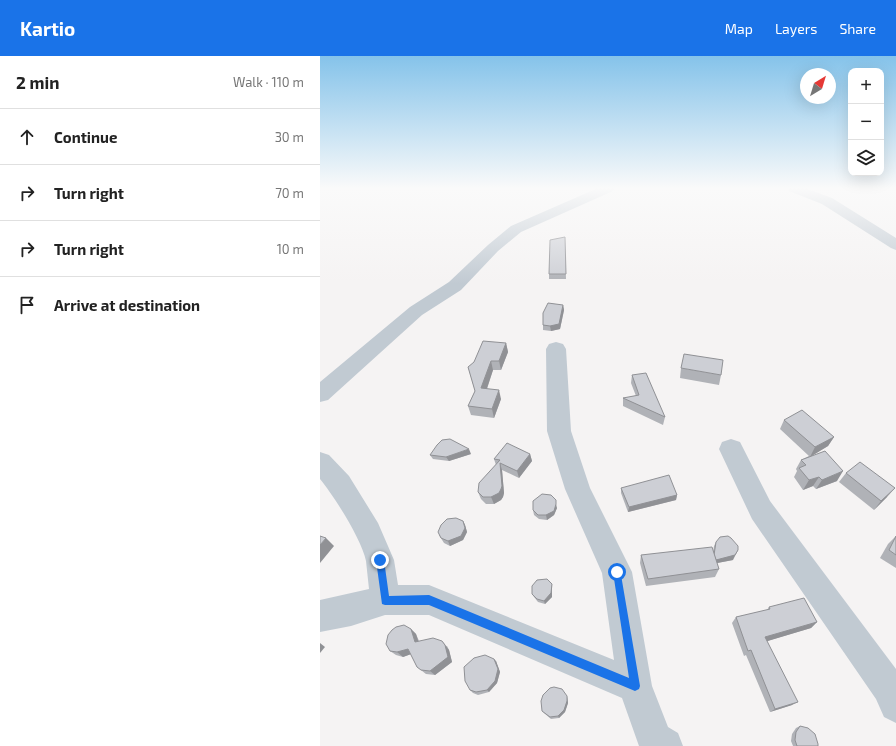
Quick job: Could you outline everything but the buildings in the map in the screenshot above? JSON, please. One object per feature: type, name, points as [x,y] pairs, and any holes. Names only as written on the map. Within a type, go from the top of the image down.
[{"type":"street","points":[[320,394],[416,311],[455,286],[493,248],[516,229],[536,220]]},
{"type":"street","points":[[857,220],[896,245]]},
{"type":"street","points":[[556,349],[559,431],[578,489],[617,572],[635,686],[655,740],[665,746]]},
{"type":"street","points":[[731,449],[761,510],[888,687],[896,705]]},
{"type":"street","points":[[320,462],[340,484],[368,532],[380,560],[385,600]]},
{"type":"street","points":[[320,616],[350,610],[385,600],[429,600],[635,686]]},
{"type":"route","points":[[380,560],[385,600],[429,600],[635,686],[617,572]]}]
